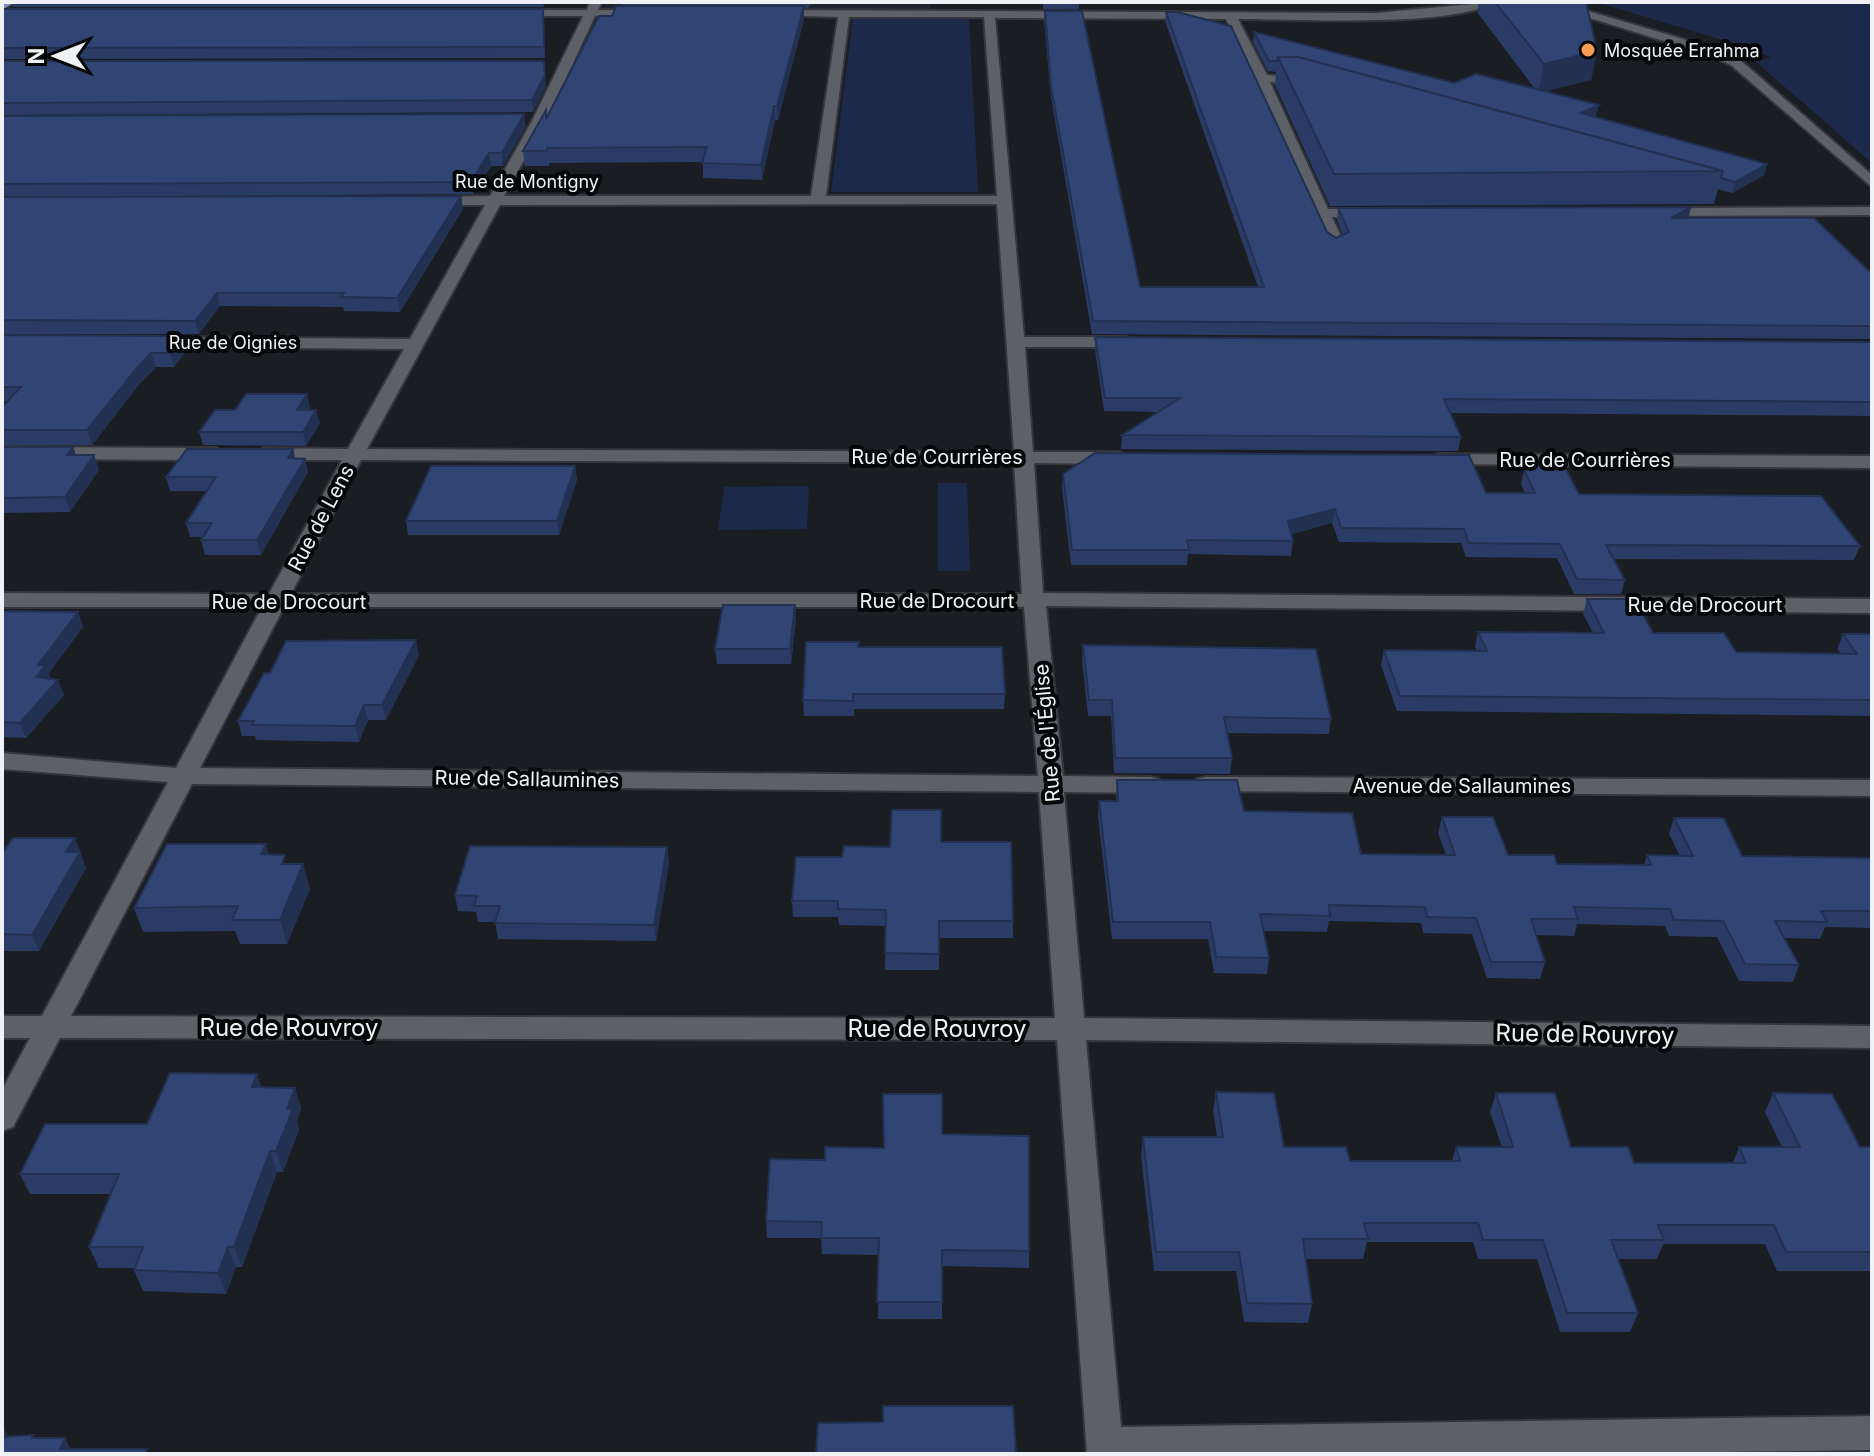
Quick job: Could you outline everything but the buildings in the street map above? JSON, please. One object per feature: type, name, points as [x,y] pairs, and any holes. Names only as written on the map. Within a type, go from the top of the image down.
[{"type":"street","points":[[764,13],[1405,16],[1488,2]]},
{"type":"street","points":[[1545,2],[1735,62],[1872,183]]},
{"type":"street","points":[[496,13],[593,8],[653,13]]},
{"type":"street","name":"Rue de Lens","points":[[2,1119],[354,455],[540,119],[593,8]]},
{"type":"street","points":[[818,200],[844,13]]},
{"type":"street","name":"Rue de l'Église","points":[[989,13],[1033,599],[1037,614],[1052,784],[1104,1449]]},
{"type":"street","points":[[1230,15],[1262,78],[1336,243]]},
{"type":"street","points":[[550,65],[565,65]]},
{"type":"street","points":[[1262,78],[1296,79],[1326,87]]},
{"type":"street","points":[[524,119],[540,119]]},
{"type":"street","points":[[1725,197],[1764,212]]},
{"type":"street","name":"Rue de Montigny","points":[[415,201],[1003,200]]},
{"type":"street","points":[[1638,212],[1872,211]]},
{"type":"street","points":[[1322,213],[1385,213]]},
{"type":"street","name":"Rue de Oignies","points":[[129,341],[417,344]]},
{"type":"street","points":[[1016,342],[1143,342]]},
{"type":"street","name":"Rue de Courrières","points":[[2,453],[1133,458]]},
{"type":"street","name":"Rue de Courrières","points":[[1416,459],[1872,462]]},
{"type":"street","name":"Rue de Drocourt","points":[[2,600],[1014,602],[1033,599],[1872,606]]},
{"type":"street","name":"Rue de Sallaumines","points":[[2,761],[185,776],[1052,784]]},
{"type":"street","name":"Avenue de Sallaumines","points":[[1052,784],[1872,788]]},
{"type":"street","name":"Rue de Rouvroy","points":[[2,1027],[1071,1029],[1872,1037]]},
{"type":"street","points":[[1104,1449],[1872,1433]]},
{"type":"shaded area","points":[[607,2],[930,2],[930,9],[603,9]]},
{"type":"shaded area","points":[[1596,2],[1872,2],[1872,163],[1755,61],[1772,58],[1746,47]]},
{"type":"shaded area","points":[[853,17],[969,17],[978,192],[831,192]]},
{"type":"shaded area","points":[[938,483],[967,483],[970,571],[938,571]]},
{"type":"shaded area","points":[[809,486],[807,529],[718,530],[724,487]]},
{"type":"place","name":"Mosquée Errahma","points":[[1588,50]]}]
